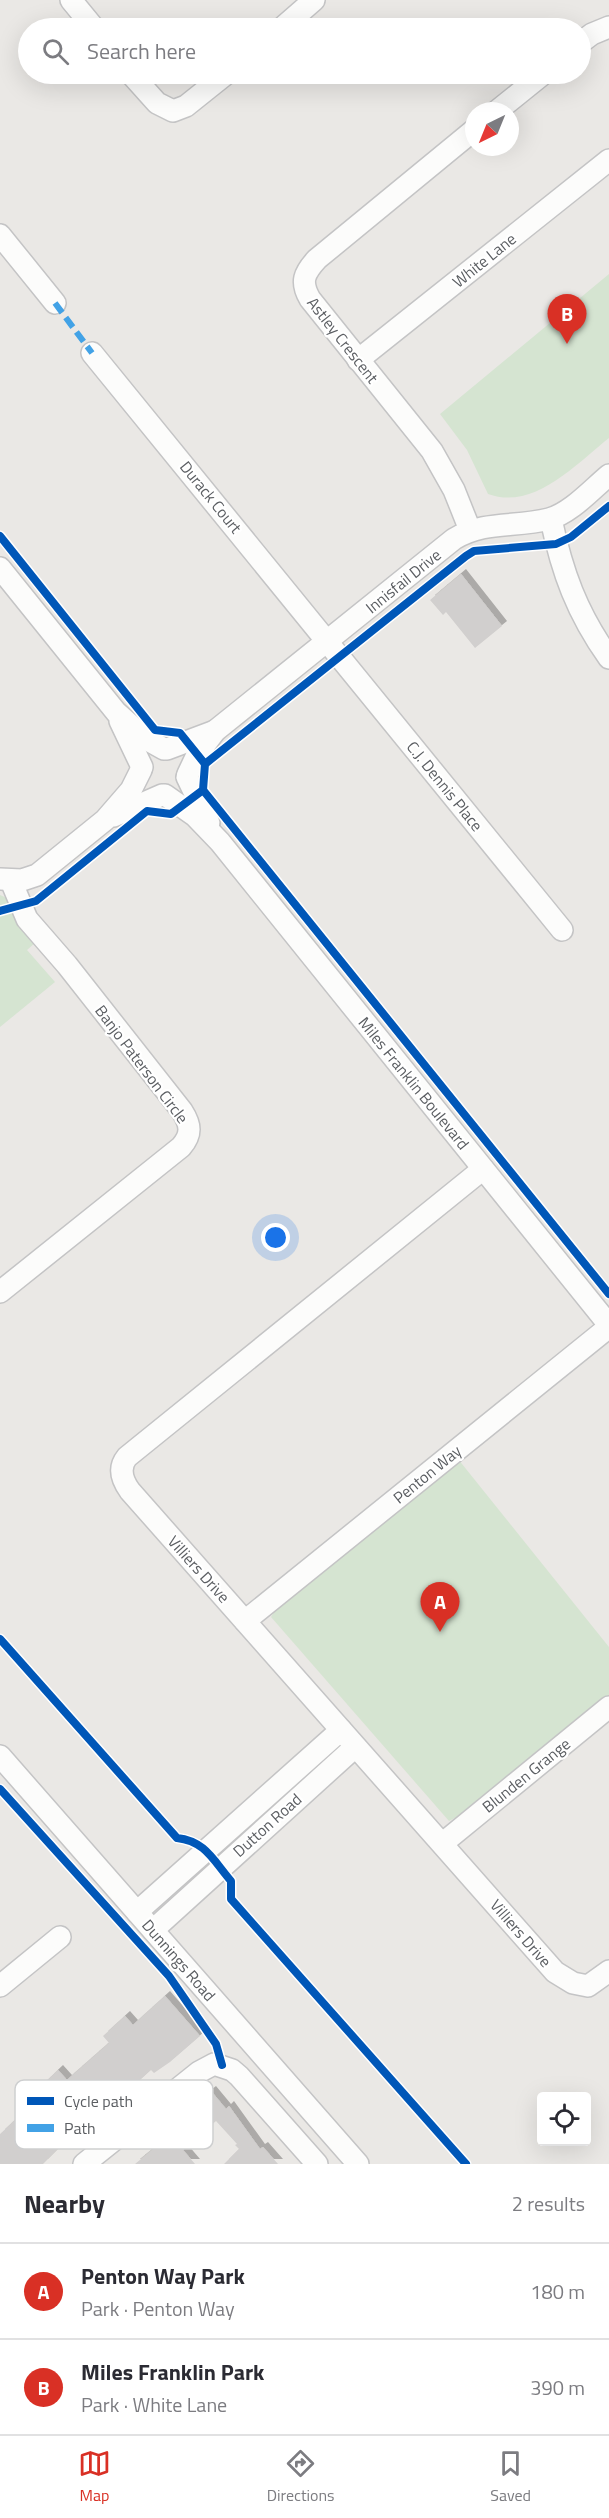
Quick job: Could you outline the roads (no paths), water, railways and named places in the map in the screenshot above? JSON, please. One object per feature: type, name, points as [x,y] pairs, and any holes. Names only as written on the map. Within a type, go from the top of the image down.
[{"type":"street","points":[[71,0],[86,18]]},
{"type":"street","points":[[293,18],[314,0]]},
{"type":"street","points":[[591,35],[609,27]]},
{"type":"street","points":[[140,84],[157,103],[173,111],[186,106],[214,84]]},
{"type":"street","points":[[509,102],[531,84]]},
{"type":"street","name":"Astley Crescent","points":[[465,137],[308,268],[303,287],[358,360],[432,451],[454,490],[470,530]]},
{"type":"street","name":"White Lane","points":[[358,360],[609,160]]},
{"type":"street","points":[[0,236],[55,303]]},
{"type":"street","name":"Durack Court","points":[[92,353],[329,641]]},
{"type":"street","name":"Innisfail Drive","points":[[187,776],[197,755],[215,731],[454,539],[470,530],[551,519],[609,475]]},
{"type":"street","points":[[551,519],[566,580],[586,626],[609,658]]},
{"type":"street","points":[[0,568],[116,712],[146,739],[182,758],[187,776],[179,790],[105,820]]},
{"type":"street","name":"C.J. Dennis Place","points":[[329,641],[562,930]]},
{"type":"street","points":[[116,712],[142,769],[147,787],[164,795]]},
{"type":"street","name":"Innisfail Drive","points":[[165,749],[215,731]]},
{"type":"street","points":[[6,880],[22,880],[37,875],[105,820],[131,790],[150,754],[165,749]]},
{"type":"street","name":"Miles Franklin Boulevard","points":[[187,776],[220,842]]},
{"type":"street","name":"Miles Franklin Boulevard","points":[[164,795],[181,805],[220,842],[609,1326]]},
{"type":"street","name":"Banjo Paterson Circle","points":[[0,1292],[181,1147],[190,1131],[189,1122],[182,1111],[67,964],[27,919],[6,880]]},
{"type":"street","name":"Villiers Drive","points":[[483,1169],[124,1460],[122,1478],[130,1491],[555,1972],[573,1983],[588,1986],[609,1971]]},
{"type":"street","name":"Penton Way","points":[[245,1621],[609,1326]]},
{"type":"street","name":"Blunden Grange","points":[[443,1843],[609,1707]]},
{"type":"street","name":"Dutton Road","points":[[137,1912],[341,1730]]},
{"type":"street","name":"Dutton Road","points":[[153,1930],[355,1747]]},
{"type":"street","name":"Dunnings Road","points":[[0,1756],[358,2164]]},
{"type":"street","points":[[0,1986],[60,1937]]},
{"type":"street","points":[[189,2080],[214,2064],[232,2070],[317,2164]]},
{"type":"street","points":[[84,2164],[103,2149]]},
{"type":"place","name":"Miles Franklin Park","points":[[567,344]]},
{"type":"place","name":"Penton Way Park","points":[[440,1632]]}]
